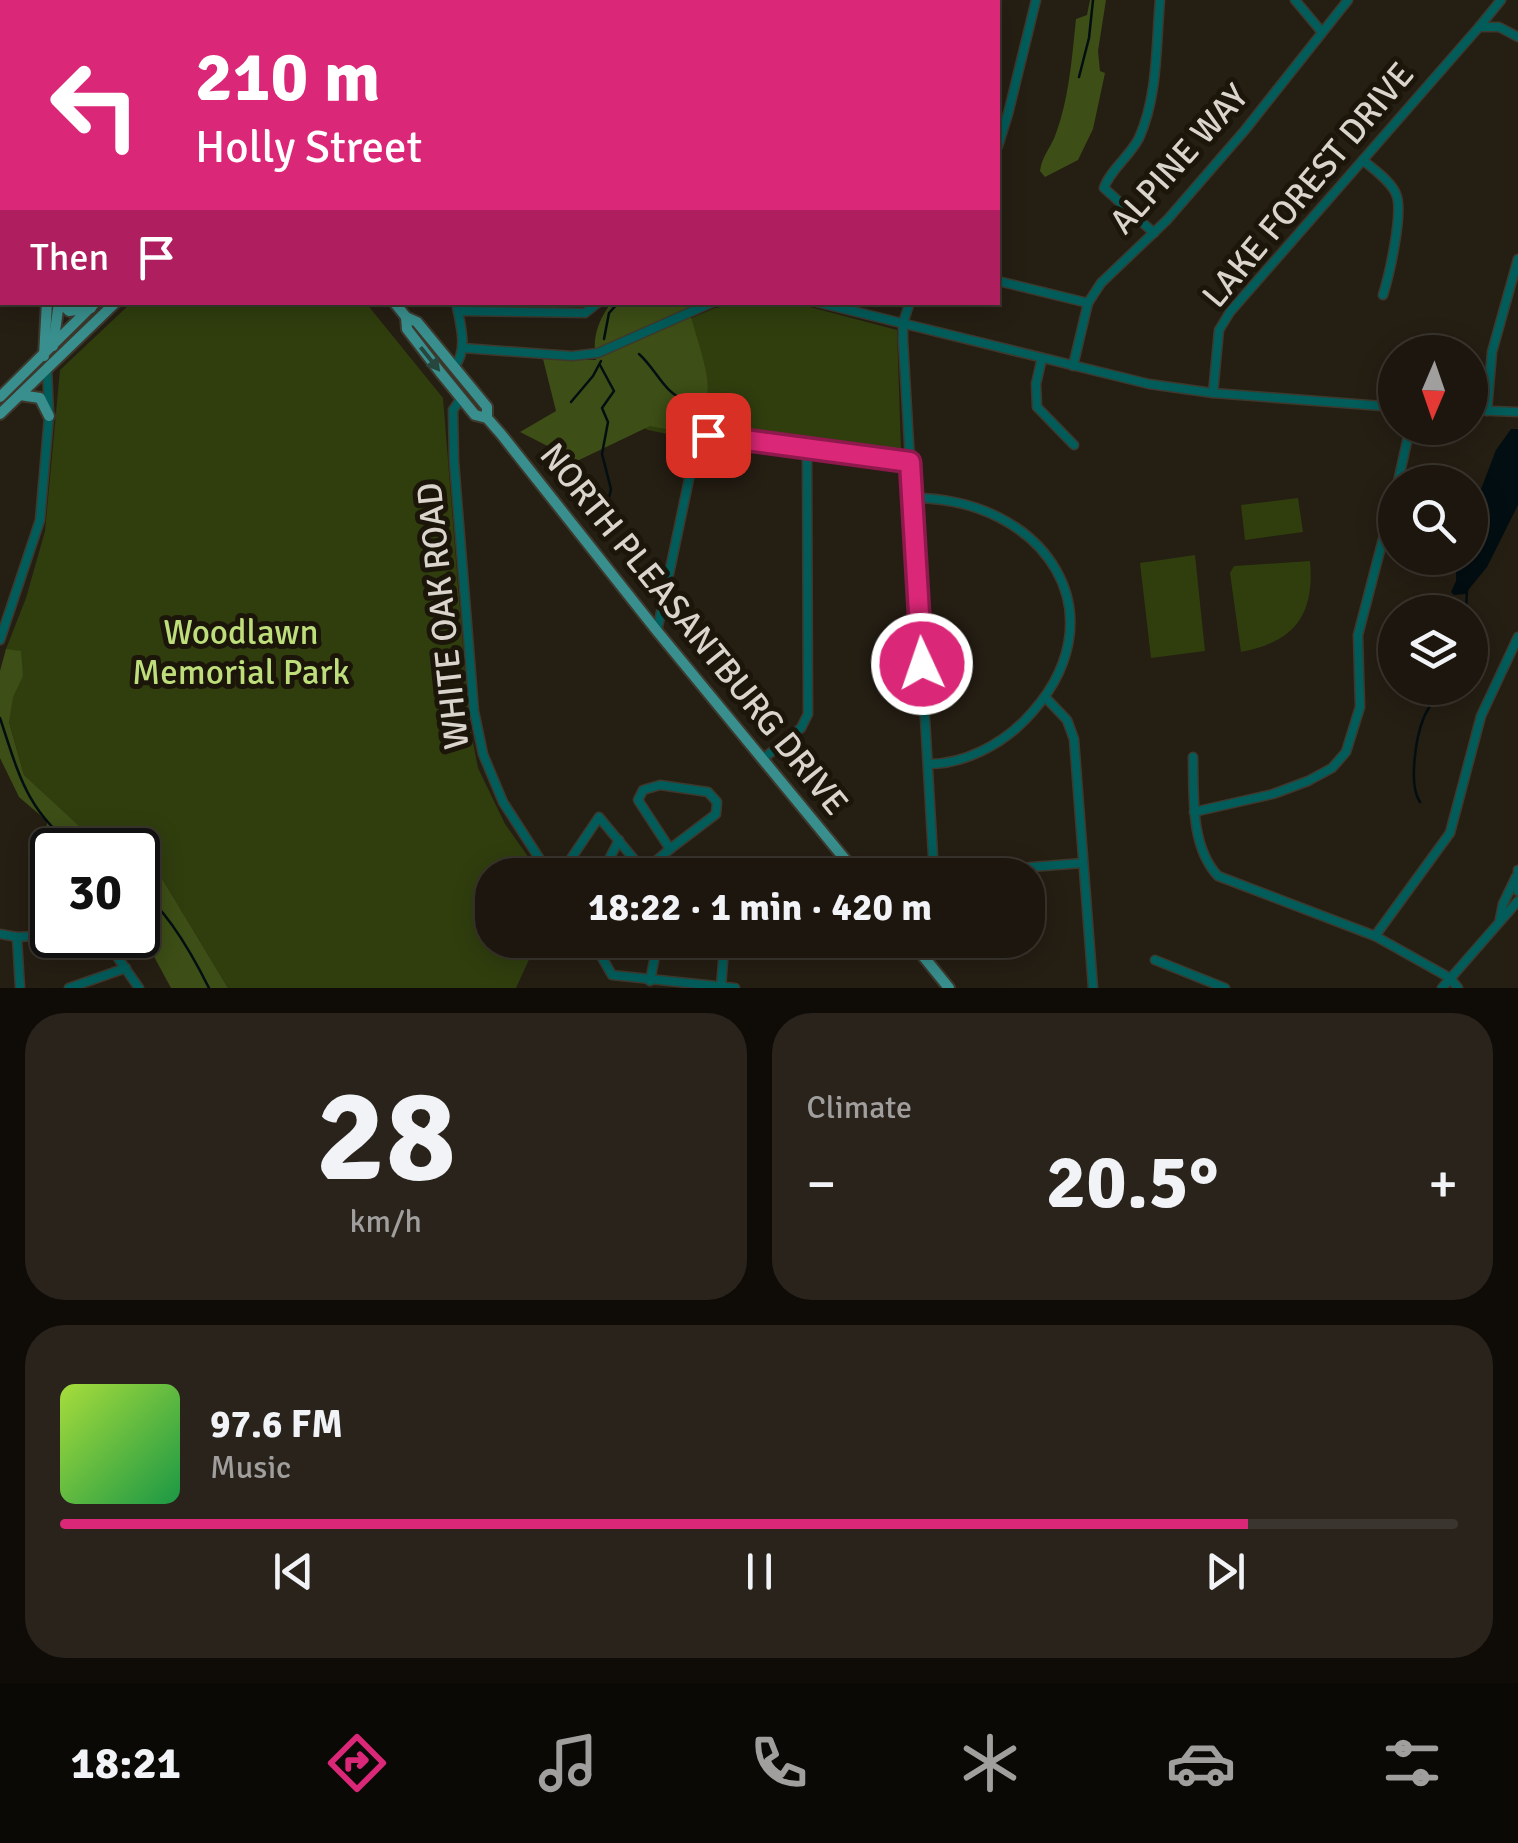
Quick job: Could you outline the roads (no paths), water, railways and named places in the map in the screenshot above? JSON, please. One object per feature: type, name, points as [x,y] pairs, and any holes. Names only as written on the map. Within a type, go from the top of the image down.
[{"type":"main road","points":[[48,305],[44,354],[48,367]]},
{"type":"main road","points":[[48,367],[60,305]]},
{"type":"main road","points":[[63,305],[69,311],[91,308]]},
{"type":"main road","points":[[0,414],[113,305]]},
{"type":"main road","name":"NORTH PLEASANTBURG DRIVE","points":[[396,305],[416,322],[487,408],[486,418]]},
{"type":"main road","points":[[48,367],[91,308]]},
{"type":"main road","points":[[0,397],[91,308]]},
{"type":"main road","name":"NORTH PLEASANTBURG DRIVE","points":[[406,317],[406,329],[476,415],[486,418],[844,858]]},
{"type":"main road","points":[[19,396],[40,398],[48,416]]},
{"type":"main road","points":[[925,958],[950,988]]},
{"type":"street","points":[[1000,139],[1036,0]]},
{"type":"street","points":[[1154,233],[1104,188],[1132,150],[1147,117],[1160,0]]},
{"type":"street","points":[[1295,0],[1322,31]]},
{"type":"street","name":"ALPINE WAY","points":[[1073,366],[1088,303],[1110,274],[1154,233],[1245,130],[1348,0]]},
{"type":"street","name":"LAKE FOREST DRIVE","points":[[1214,393],[1222,322],[1501,0]]},
{"type":"street","points":[[1479,27],[1499,28],[1518,38]]},
{"type":"street","points":[[1363,160],[1398,198],[1393,255],[1383,295]]},
{"type":"street","points":[[1518,259],[1492,352],[1488,410],[1518,412]]},
{"type":"street","points":[[1000,281],[1088,303]]},
{"type":"street","points":[[451,364],[460,360],[463,348],[457,307],[585,314],[596,305]]},
{"type":"street","points":[[463,348],[572,356],[598,353],[706,305]]},
{"type":"street","points":[[828,305],[1150,384],[1378,406]]},
{"type":"street","points":[[909,305],[903,323],[932,858]]},
{"type":"street","points":[[1042,358],[1036,384],[1037,407],[1074,445]]},
{"type":"street","points":[[0,640],[40,520],[48,367]]},
{"type":"street","name":"WHITE OAK ROAD","points":[[462,397],[453,410],[454,462],[474,710],[483,754],[502,802],[539,858]]},
{"type":"street","points":[[657,632],[701,437],[713,435],[910,462]]},
{"type":"street","points":[[764,758],[801,728],[808,714],[808,448]]},
{"type":"street","points":[[912,498],[950,499],[992,512],[1018,527],[1050,558],[1065,591],[1070,626],[1064,658],[1046,698],[1016,729],[987,748],[929,764]]},
{"type":"street","points":[[1194,812],[1291,787],[1324,773],[1340,760],[1357,724],[1361,700],[1358,635],[1378,558]]},
{"type":"street","points":[[1375,936],[1450,833],[1481,716],[1518,637]]},
{"type":"street","points":[[1046,698],[1067,720],[1074,739],[1093,988]]},
{"type":"street","points":[[1193,757],[1194,812],[1205,856],[1218,876],[1375,936],[1450,978],[1458,988]]},
{"type":"street","points":[[659,858],[716,814],[713,795],[660,785],[641,792],[640,805],[670,849]]},
{"type":"street","points":[[571,858],[597,817],[606,822],[632,858]]},
{"type":"street","points":[[611,858],[620,840]]},
{"type":"street","points":[[1045,866],[1083,863]]},
{"type":"street","points":[[1517,874],[1518,892]]},
{"type":"street","points":[[1500,921],[1517,874]]},
{"type":"street","points":[[1442,988],[1518,901]]},
{"type":"street","points":[[0,934],[30,936]]},
{"type":"street","points":[[17,937],[20,988]]},
{"type":"street","points":[[119,958],[139,988]]},
{"type":"street","points":[[602,958],[612,976]]},
{"type":"street","points":[[650,981],[655,958]]},
{"type":"street","points":[[721,987],[724,958]]},
{"type":"street","points":[[1155,960],[1225,988]]},
{"type":"street","points":[[69,988],[126,968]]},
{"type":"street","points":[[612,976],[734,988]]},
{"type":"street","points":[[605,988],[612,976]]},
{"type":"waterway","points":[[1079,77],[1093,0]]},
{"type":"waterway","points":[[604,339],[609,313],[616,305]]},
{"type":"waterway","points":[[639,354],[671,392],[686,401]]},
{"type":"waterway","points":[[571,402],[601,361]]},
{"type":"waterway","points":[[600,365],[614,391],[602,408],[608,422],[602,454],[611,489],[605,515]]},
{"type":"waterway","points":[[1467,589],[1467,595]]},
{"type":"waterway","points":[[1420,802],[1414,784],[1416,748],[1430,705]]},
{"type":"waterway","points":[[0,718],[27,792],[53,828]]},
{"type":"waterway","points":[[160,911],[209,988]]},
{"type":"park label","name":"Woodlawn Memorial Park","points":[[241,652]]}]
